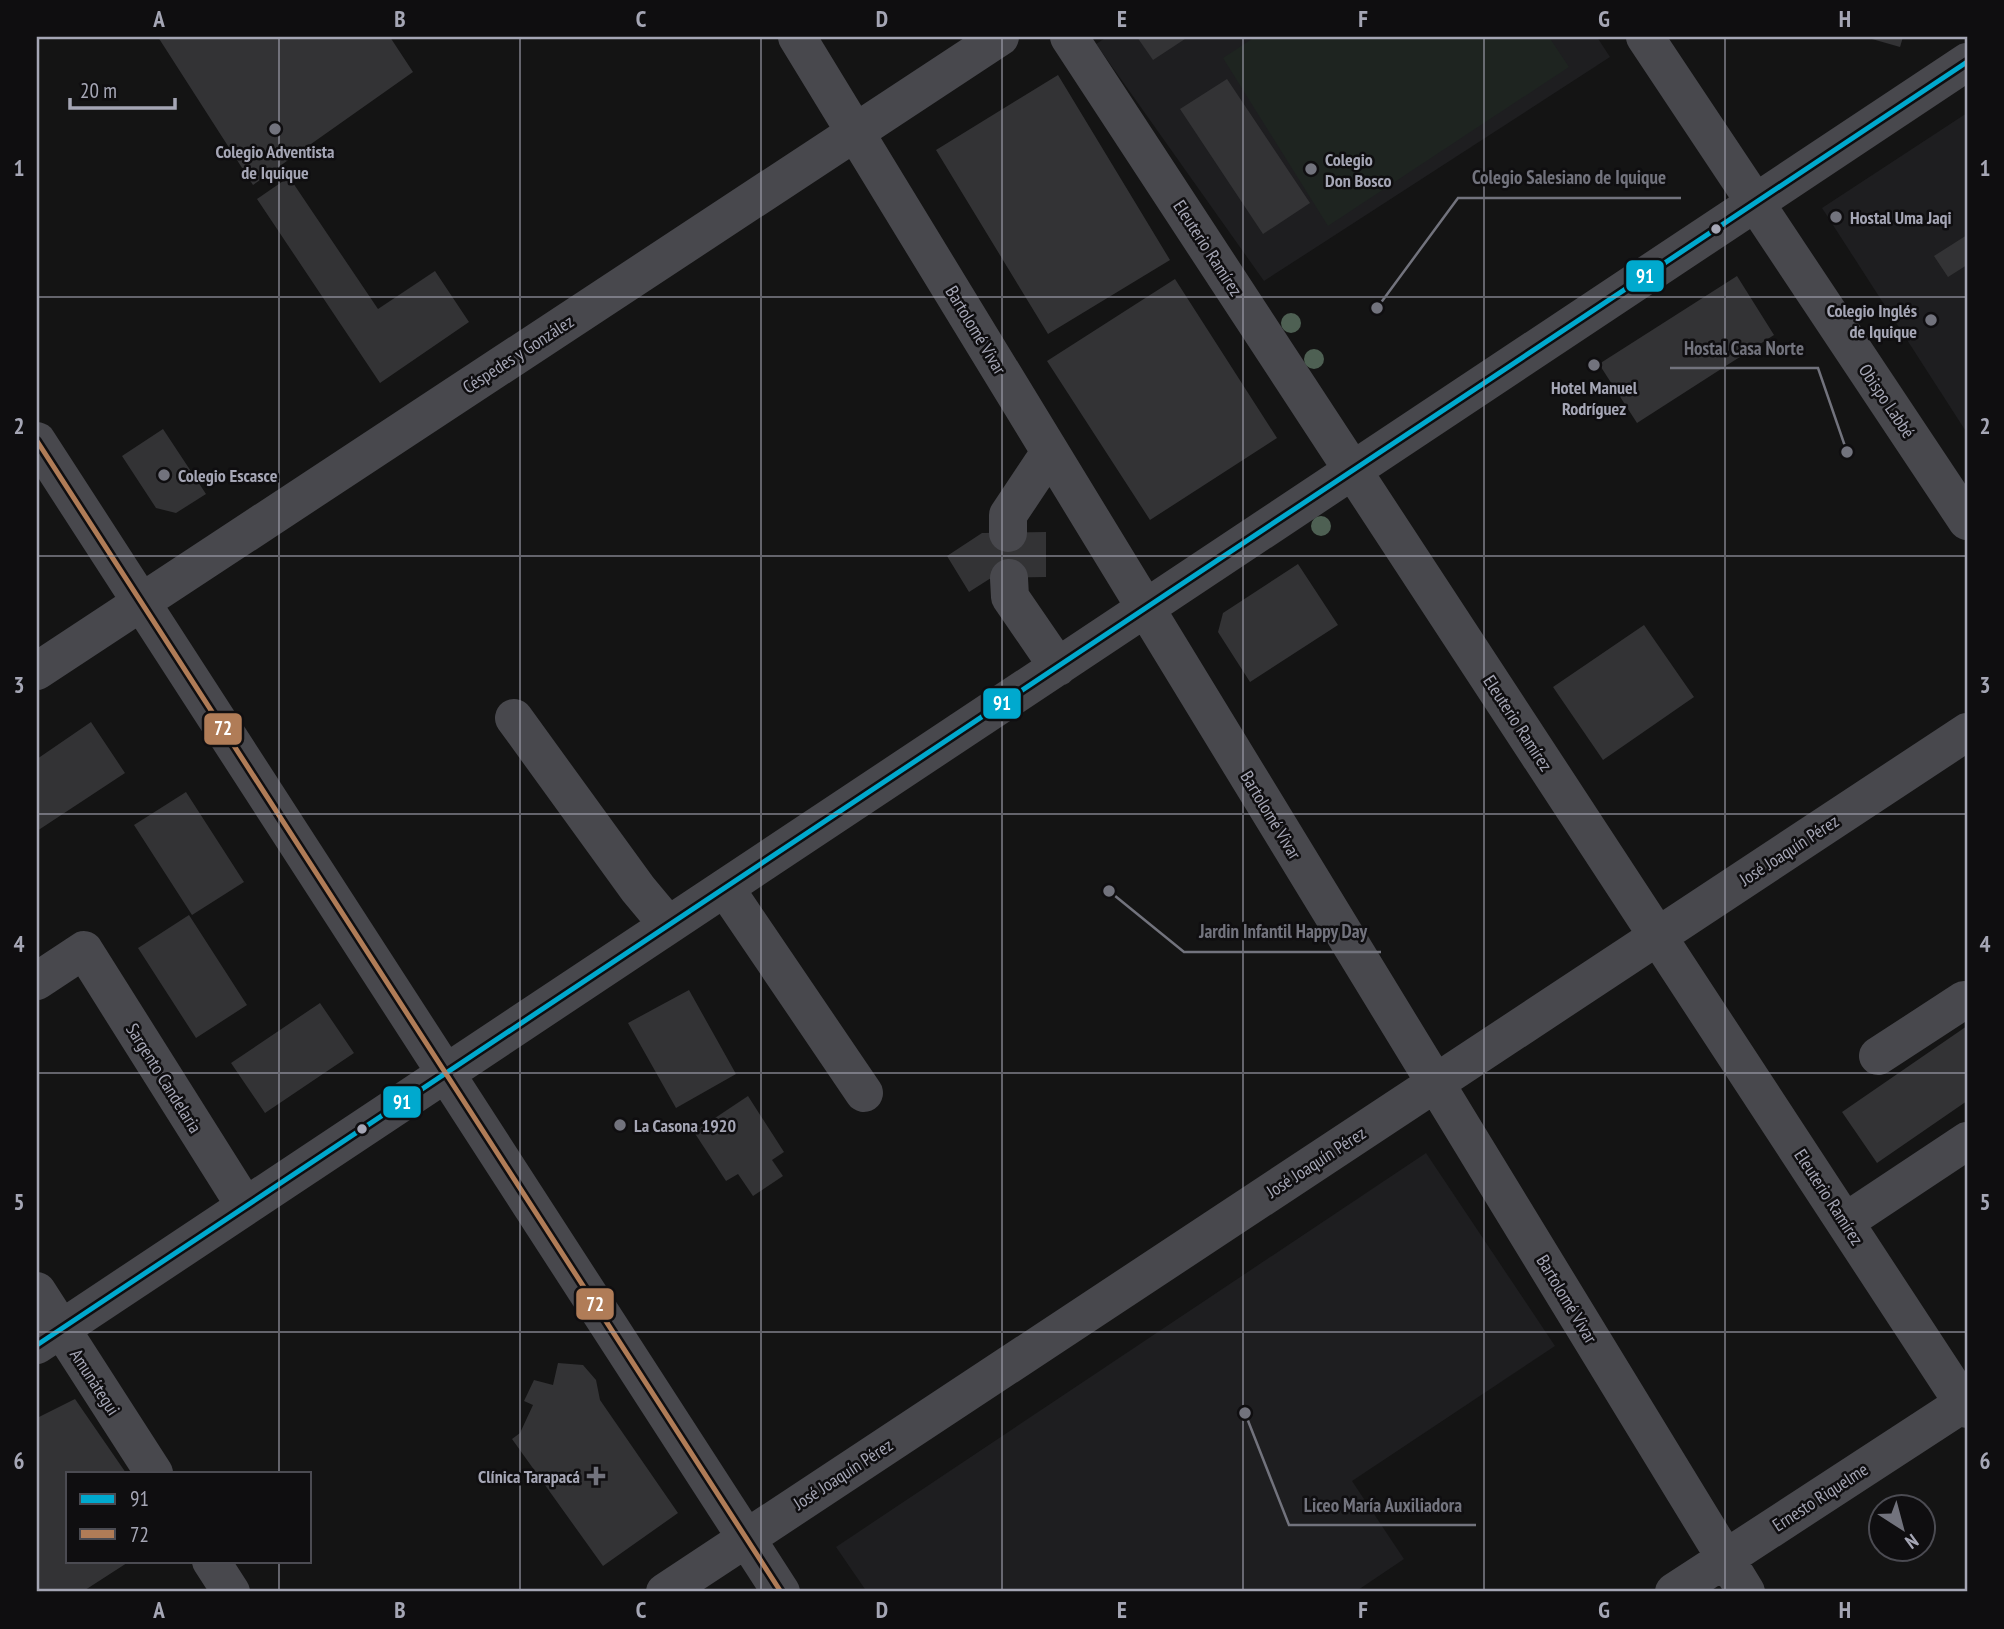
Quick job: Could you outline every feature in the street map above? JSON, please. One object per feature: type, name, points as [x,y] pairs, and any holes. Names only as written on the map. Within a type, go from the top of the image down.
[{"type":"street","name":"Bartolomé Vivar","points":[[797,37],[1746,1592]]},
{"type":"street","name":"Céspedes y González","points":[[37,671],[1000,37]]},
{"type":"street","name":"Eleuterio Ramírez","points":[[1069,37],[1966,1404]]},
{"type":"street","name":"Obispo Labbé","points":[[1645,37],[1967,521]]},
{"type":"street","points":[[49,1337],[1967,62]]},
{"type":"street","points":[[37,441],[782,1592]]},
{"type":"street","points":[[1008,533],[1008,514],[1050,452]]},
{"type":"street","points":[[1009,578],[1010,597],[1058,667]]},
{"type":"street","points":[[514,718],[638,889],[668,925]]},
{"type":"street","name":"José Joaquín Pérez","points":[[665,1592],[1967,732]]},
{"type":"street","points":[[725,888],[864,1093]]},
{"type":"street","name":"Sargento Candelaria","points":[[37,981],[84,950],[245,1206]]},
{"type":"street","points":[[1878,1056],[1964,1000],[1967,1002]]},
{"type":"street","points":[[1845,1222],[1967,1141]]},
{"type":"street","name":"Amunátegui","points":[[37,1291],[49,1337],[153,1472]]},
{"type":"street","name":"Ernesto Riquelme","points":[[1674,1592],[1966,1404]]},
{"type":"street","points":[[212,1562],[231,1592]]},
{"type":"shaded area","name":"Colegio Don Bosco","points":[[1107,37],[1597,37],[1610,57],[1264,281],[1096,44]]},
{"type":"shaded area","points":[[1255,37],[1549,37],[1569,67],[1328,226],[1223,58]]},
{"type":"shaded area","name":"Colegio Inglés de Iquique","points":[[1967,113],[1967,433],[1822,208]]},
{"type":"shaded area","points":[[1426,1153],[1555,1346],[1352,1481],[1404,1559],[1355,1592],[867,1592],[836,1547]]},
{"type":"building","name":"Colegio Adventista de Iquique","points":[[158,37],[390,37],[413,72],[253,185]]},
{"type":"building","points":[[1137,37],[1188,37],[1153,60]]},
{"type":"building","points":[[1865,37],[1903,37],[1900,47]]},
{"type":"building","points":[[1058,75],[1170,260],[1048,334],[936,150]]},
{"type":"building","points":[[1227,79],[1310,203],[1263,234],[1180,109]]},
{"type":"building","points":[[289,177],[378,309],[435,271],[469,322],[380,383],[257,199]]},
{"type":"building","points":[[1967,235],[1967,265],[1948,277],[1934,256]]},
{"type":"building","points":[[1737,276],[1774,335],[1637,423],[1599,364]]},
{"type":"building","points":[[1175,279],[1277,438],[1150,520],[1047,361]]},
{"type":"building","name":"Colegio Escasce","points":[[163,429],[206,494],[176,513],[156,508],[122,456]]},
{"type":"building","points":[[1046,532],[1046,577],[991,578],[969,592],[947,556],[982,533]]},
{"type":"building","points":[[1298,564],[1338,625],[1250,682],[1218,632],[1223,613]]},
{"type":"building","points":[[1644,625],[1694,697],[1603,760],[1553,687]]},
{"type":"building","points":[[91,722],[125,773],[37,831],[37,759]]},
{"type":"building","points":[[186,792],[244,882],[192,915],[134,825]]},
{"type":"building","points":[[189,915],[247,1005],[196,1038],[138,948]]},
{"type":"building","points":[[689,990],[736,1074],[676,1108],[628,1023]]},
{"type":"building","points":[[320,1003],[354,1053],[265,1113],[231,1063]]},
{"type":"building","points":[[1967,1026],[1967,1101],[1877,1163],[1842,1112]]},
{"type":"building","points":[[748,1096],[784,1152],[772,1160],[783,1176],[753,1196],[738,1174],[726,1181],[694,1132]]},
{"type":"building","name":"Clínica Tarapacá","points":[[558,1363],[583,1365],[596,1380],[600,1400],[678,1513],[603,1566],[512,1439],[520,1433],[533,1405],[524,1401],[534,1380],[553,1385]]},
{"type":"building","points":[[75,1399],[125,1472],[66,1472],[66,1562],[128,1562],[82,1592],[37,1592],[37,1418]]},
{"type":"transit line","name":"91","points":[[37,1345],[1967,62]]},
{"type":"transit line","name":"72","points":[[37,441],[781,1592]]},
{"type":"place","name":"Colegio Adventista de Iquique","points":[[275,129]]},
{"type":"place","name":"Colegio Don Bosco","points":[[1311,169]]},
{"type":"place","name":"Hostal Uma Jaqi","points":[[1836,217]]},
{"type":"place","name":"Colegio Salesiano de Iquique","points":[[1377,308]]},
{"type":"place","name":"Colegio Inglés de Iquique","points":[[1931,320]]},
{"type":"place","name":"Hotel Manuel Rodríguez","points":[[1594,365]]},
{"type":"place","name":"Hostal Casa Norte","points":[[1847,452]]},
{"type":"place","name":"Colegio Escasce","points":[[164,475]]},
{"type":"place","name":"Jardin Infantil Happy Day","points":[[1109,891]]},
{"type":"place","name":"La Casona 1920","points":[[620,1125]]},
{"type":"place","name":"Liceo María Auxiliadora","points":[[1245,1413]]},
{"type":"place","name":"Clínica Tarapacá","points":[[596,1476]]}]
